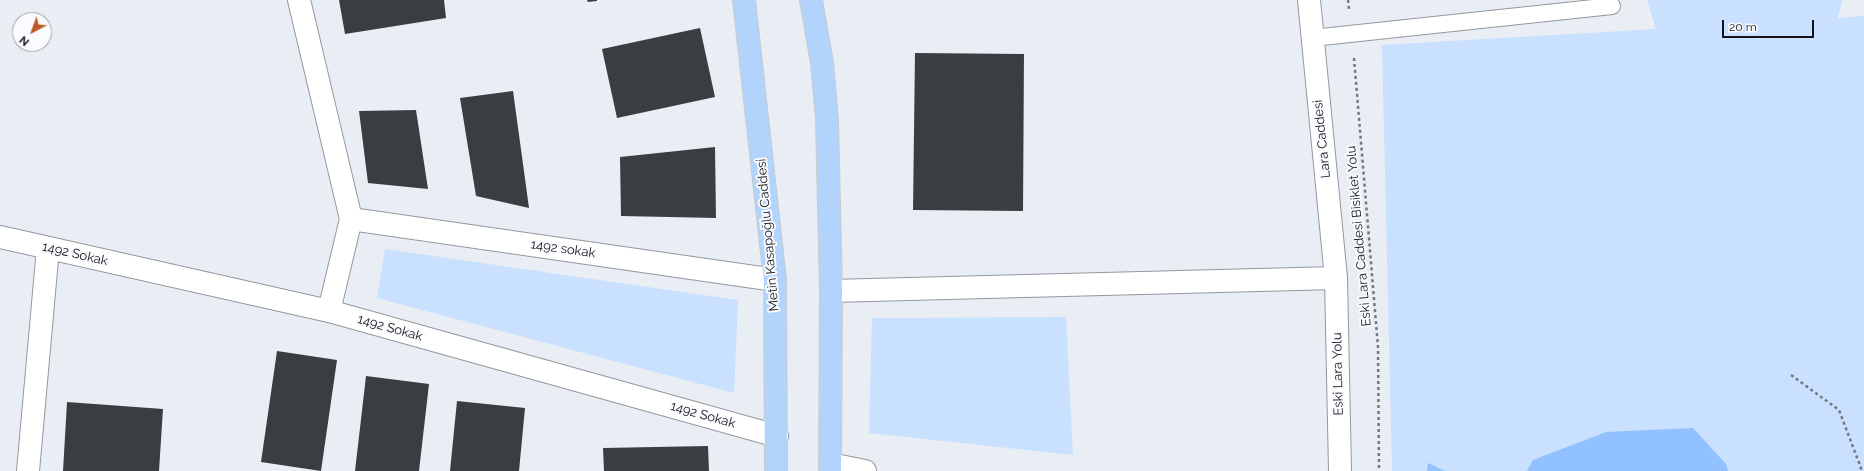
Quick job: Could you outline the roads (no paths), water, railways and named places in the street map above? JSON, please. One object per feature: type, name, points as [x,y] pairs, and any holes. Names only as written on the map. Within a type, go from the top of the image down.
[{"type":"main road","name":"Metin Kasapoğlu Caddesi","points":[[744,0],[775,280],[776,471]]},
{"type":"main road","points":[[811,0],[822,63],[827,119],[831,290],[830,467]]},
{"type":"street","points":[[299,0],[351,219],[329,311]]},
{"type":"street","name":"Lara Caddesi","points":[[1309,0],[1336,278]]},
{"type":"street","name":"1492 sokak","points":[[351,219],[775,280]]},
{"type":"street","name":"1492 Sokak","points":[[0,237],[329,311],[777,436]]},
{"type":"street","points":[[28,471],[48,248]]},
{"type":"street","points":[[831,290],[1336,278]]},
{"type":"street","name":"Eski Lara Yolu","points":[[1336,278],[1340,471]]},
{"type":"street","points":[[830,467],[865,471]]},
{"type":"lane","points":[[1312,38],[1612,6]]},
{"type":"water","points":[[1693,428],[1726,464],[1728,471],[1527,471],[1533,460],[1606,432]]},
{"type":"water","points":[[1428,463],[1445,471],[1427,471]]}]
